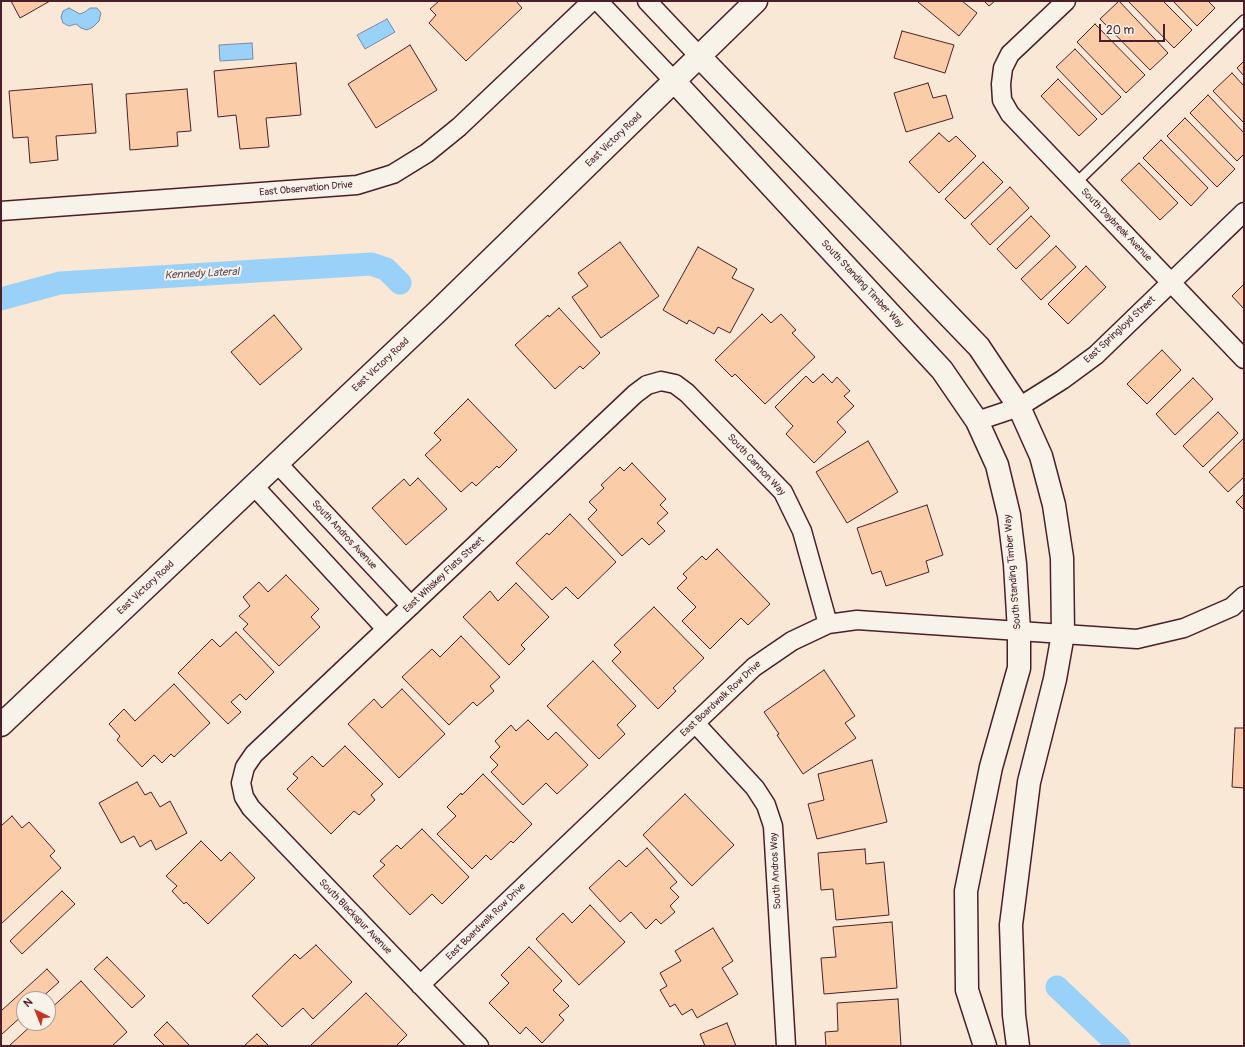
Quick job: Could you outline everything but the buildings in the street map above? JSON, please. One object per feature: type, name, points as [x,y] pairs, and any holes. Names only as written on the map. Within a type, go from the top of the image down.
[{"type":"street","name":"East Observation Drive","points":[[1,211],[357,185],[393,174],[427,153],[459,127],[592,1]]},
{"type":"street","name":"South Standing Timber Way","points":[[598,1],[942,370],[977,421],[996,465],[1009,515],[1015,564],[1019,631],[1019,668],[991,767],[966,891],[968,990],[985,1046]]},
{"type":"street","points":[[647,1],[979,347],[1019,407],[1041,456],[1054,504],[1062,558],[1063,634],[1055,679],[1029,782],[1011,925],[1014,1015],[1018,1046]]},
{"type":"street","name":"East Victory Road","points":[[1,725],[439,310],[756,1]]},
{"type":"street","name":"South Daybreak Avenue","points":[[1066,1],[1010,54],[1003,68],[1001,84],[1002,100],[1010,114],[1244,359]]},
{"type":"street","name":"East Springloyd Street","points":[[977,421],[1019,407],[1062,380],[1096,355],[1244,212]]},
{"type":"street","name":"East Whiskey Flats Street","points":[[241,783],[245,767],[254,754],[635,394],[647,385],[661,381]]},
{"type":"street","name":"South Cannon Way","points":[[661,381],[675,384],[687,393],[783,492],[802,531],[828,624]]},
{"type":"street","name":"South Andros Avenue","points":[[277,463],[410,606]]},
{"type":"street","points":[[254,486],[386,629]]},
{"type":"street","name":"East Boardwalk Row Drive","points":[[420,985],[754,667],[792,641],[828,624],[857,620],[1137,639],[1184,628],[1232,607],[1244,596]]},
{"type":"street","name":"South Andros Way","points":[[695,723],[755,788],[766,805],[773,826],[786,1046]]},
{"type":"street","name":"South Blackspur Avenue","points":[[241,783],[244,797],[251,808],[479,1046]]},
{"type":"lane","points":[[1076,183],[1244,20]]},
{"type":"water","points":[[69,8],[80,14],[90,8],[97,8],[101,13],[99,21],[87,30],[76,24],[69,26],[63,23],[61,17],[63,11]]},
{"type":"water","points":[[387,19],[395,32],[365,49],[357,35]]},
{"type":"water","points":[[252,43],[253,59],[220,61],[219,45]]},
{"type":"waterway","name":"Kennedy Lateral","points":[[1,299],[60,283],[371,264],[386,269],[400,283]]},
{"type":"waterway","name":"Kennedy Lateral","points":[[1057,987],[1119,1046]]}]
